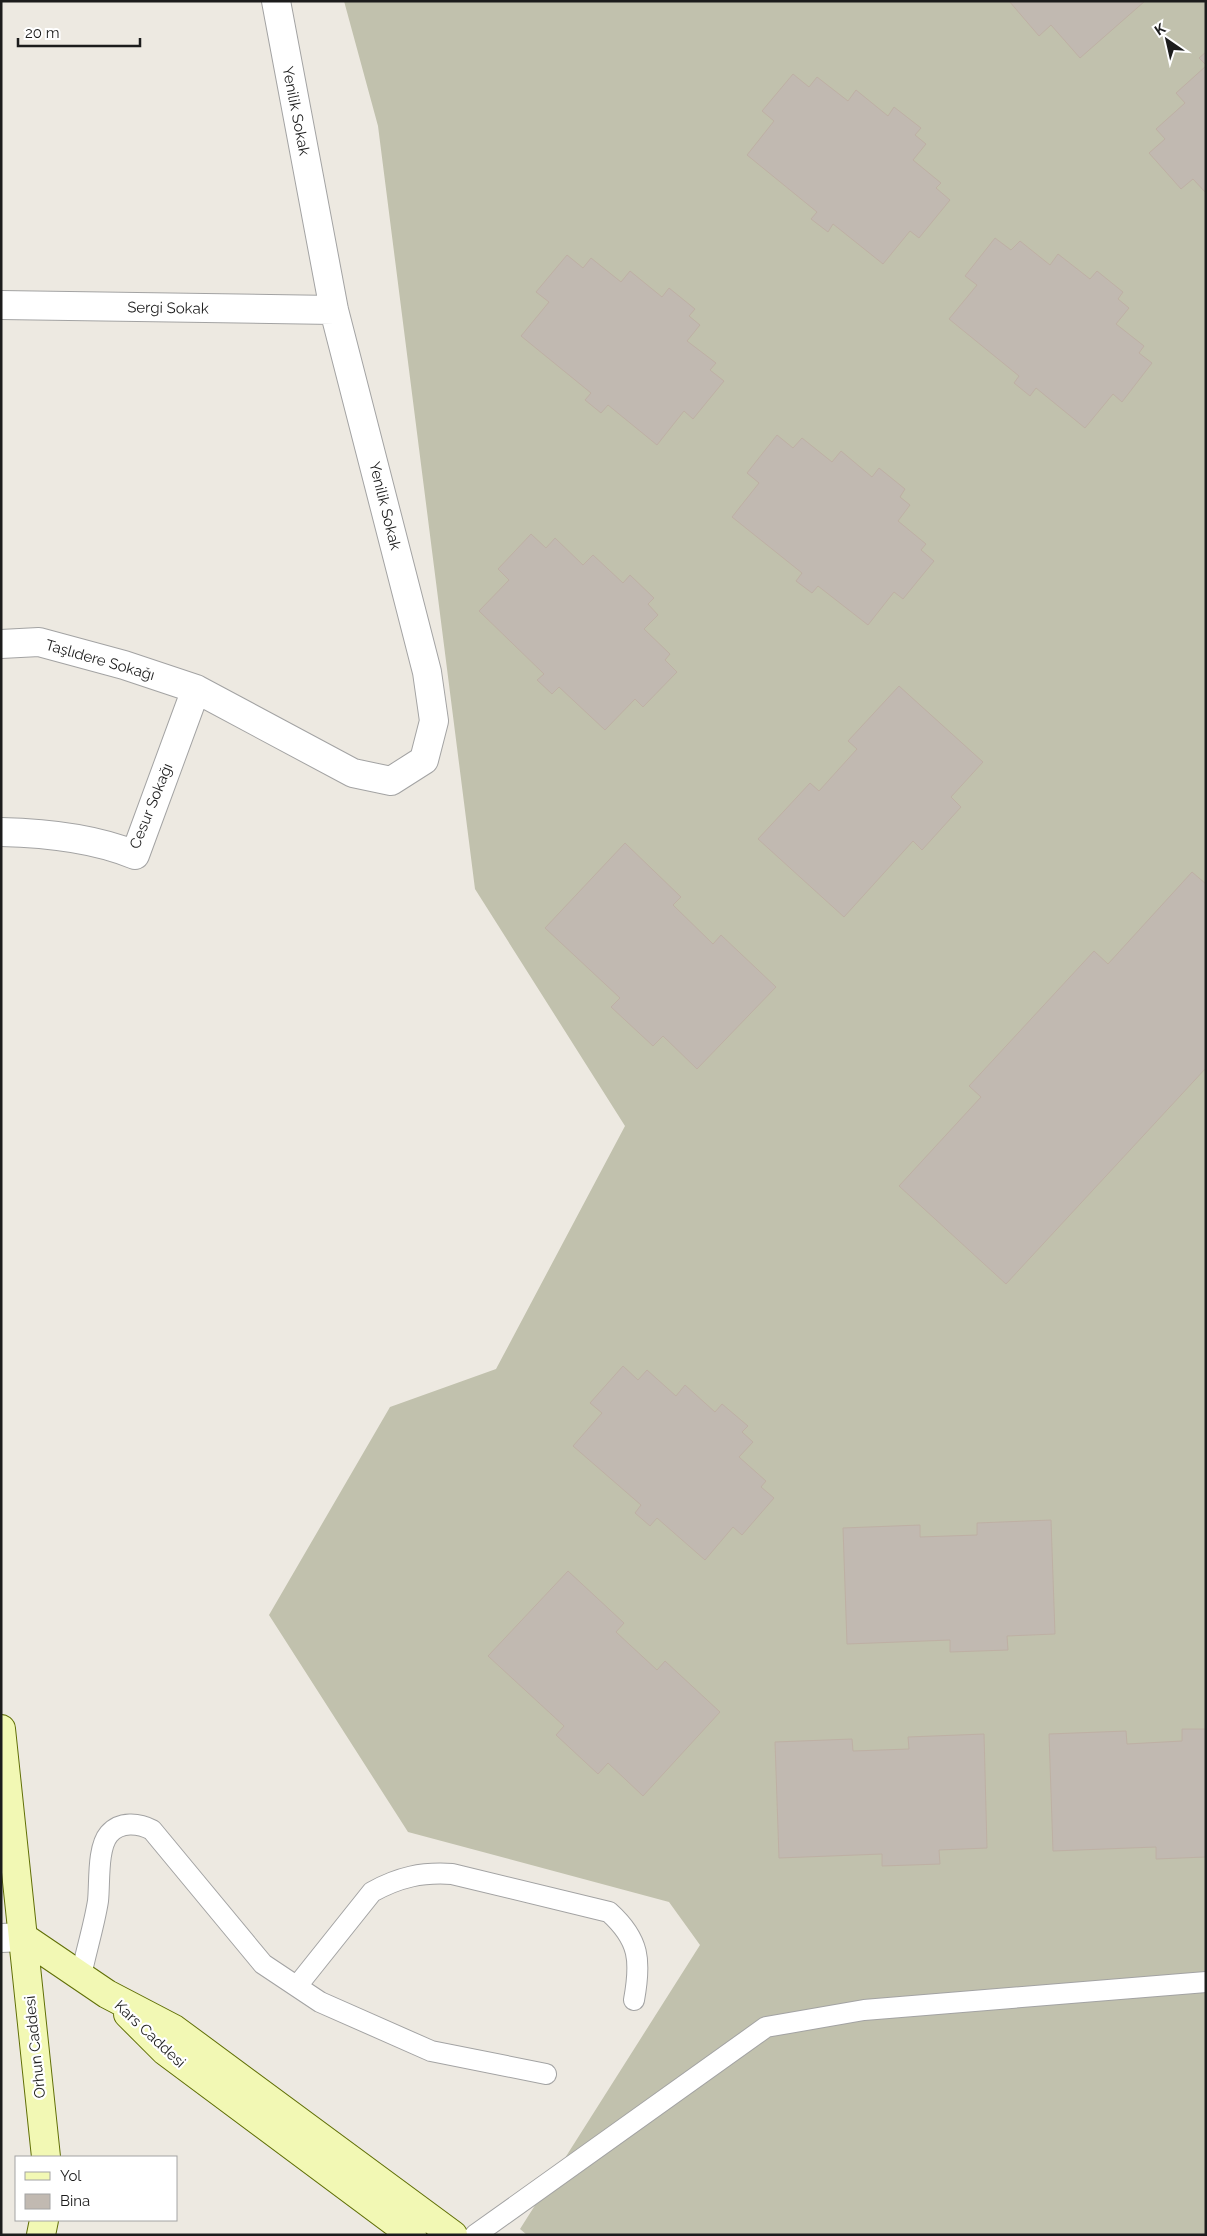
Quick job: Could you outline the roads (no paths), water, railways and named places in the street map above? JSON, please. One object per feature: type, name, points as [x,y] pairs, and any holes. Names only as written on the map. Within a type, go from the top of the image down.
[{"type":"street","name":"Yenilik Sokak","points":[[196,690],[353,773],[391,782],[424,760],[434,721],[427,672],[334,310],[276,1]]},
{"type":"street","name":"Sergi Sokak","points":[[1,305],[334,310]]},
{"type":"street","name":"Taşlıdere Sokağı","points":[[1,644],[39,642],[124,665],[196,690]]},
{"type":"street","name":"Cesur Sokağı","points":[[1,832],[18,832],[109,844],[135,855],[196,690]]},
{"type":"street","points":[[1,1729],[12,1937],[81,1976],[107,1994]]},
{"type":"street","name":"Orhun Caddesi","points":[[12,1937],[46,2156]]},
{"type":"street","name":"Kars Caddesi","points":[[107,1994],[165,2051],[412,2235]]},
{"type":"street","name":"Kars Caddesi","points":[[107,1994],[174,2029],[453,2235]]},
{"type":"street","points":[[41,2235],[44,2221]]},
{"type":"lane","points":[[81,1976],[98,1902],[103,1845],[110,1833],[122,1826],[142,1825],[152,1830],[263,1964],[320,2002],[431,2051],[546,2074]]},
{"type":"lane","points":[[297,1986],[372,1892],[389,1882],[407,1876],[430,1873],[452,1874],[609,1912],[631,1936],[638,1954],[639,1973],[634,2000]]},
{"type":"lane","points":[[475,2235],[766,2027],[864,2010],[1206,1982]]}]
